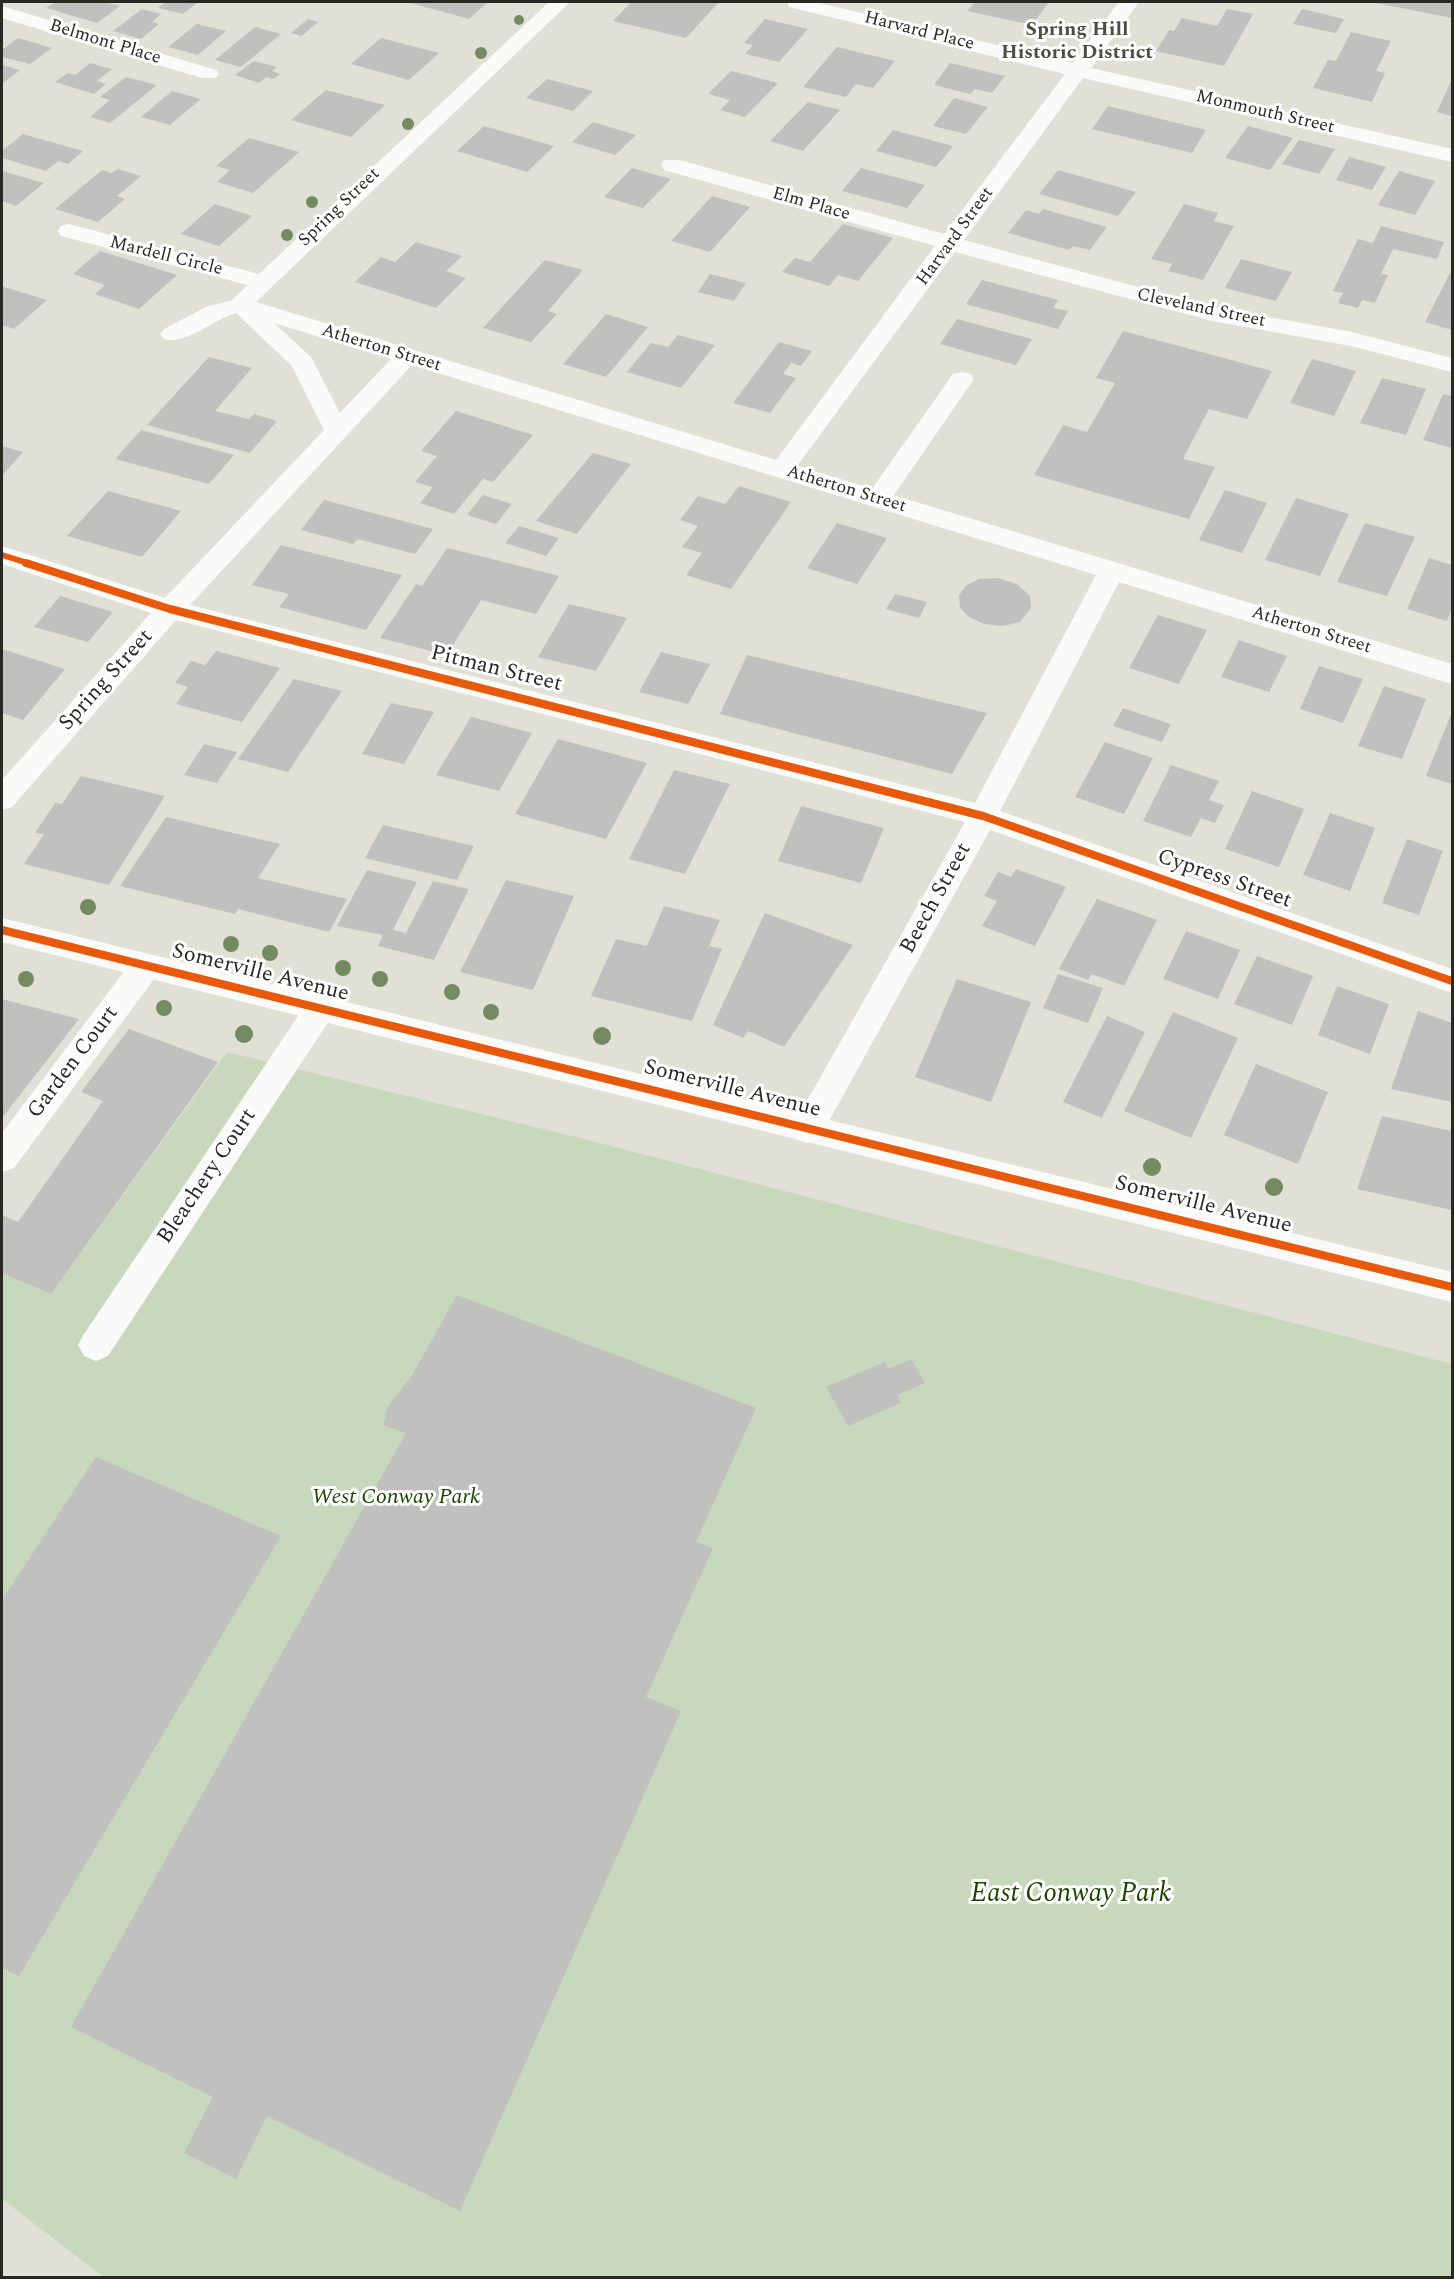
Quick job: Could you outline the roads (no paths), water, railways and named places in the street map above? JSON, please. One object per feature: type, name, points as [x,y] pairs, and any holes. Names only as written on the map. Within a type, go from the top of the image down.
[{"type":"street","name":"Spring Street","points":[[240,305],[560,2]]},
{"type":"street","name":"Harvard Street","points":[[781,470],[951,245],[1129,2]]},
{"type":"street","name":"Harvard Place","points":[[796,3],[1078,71]]},
{"type":"street","name":"Belmont Place","points":[[2,12],[209,74]]},
{"type":"street","name":"Monmouth Street","points":[[1078,71],[1452,155]]},
{"type":"street","name":"Elm Place","points":[[672,165],[951,245]]},
{"type":"street","name":"Mardell Circle","points":[[69,231],[263,282]]},
{"type":"street","name":"Cleveland Street","points":[[951,245],[1145,298],[1212,314],[1352,339],[1452,365]]},
{"type":"street","name":"Atherton Street","points":[[240,305],[1452,674]]},
{"type":"street","points":[[172,334],[214,312],[240,305],[302,362],[337,432]]},
{"type":"street","name":"Spring Street","points":[[2,799],[170,609],[406,357]]},
{"type":"street","points":[[878,499],[962,379]]},
{"type":"street","name":"Pitman Street","points":[[2,555],[170,609],[983,816]]},
{"type":"street","name":"Beech Street","points":[[807,1129],[983,816],[1112,570]]},
{"type":"street","name":"Cypress Street","points":[[983,816],[1452,981]]},
{"type":"street","name":"Somerville Avenue","points":[[2,930],[1452,1287]]},
{"type":"street","name":"Garden Court","points":[[2,1158],[146,966]]},
{"type":"street","name":"Bleachery Court","points":[[96,1345],[320,1009]]},
{"type":"district","name":"Spring Hill Historic District","points":[[1077,42]]},
{"type":"park label","name":"West Conway Park","points":[[396,1499]]},
{"type":"park label","name":"East Conway Park","points":[[1071,1896]]}]
